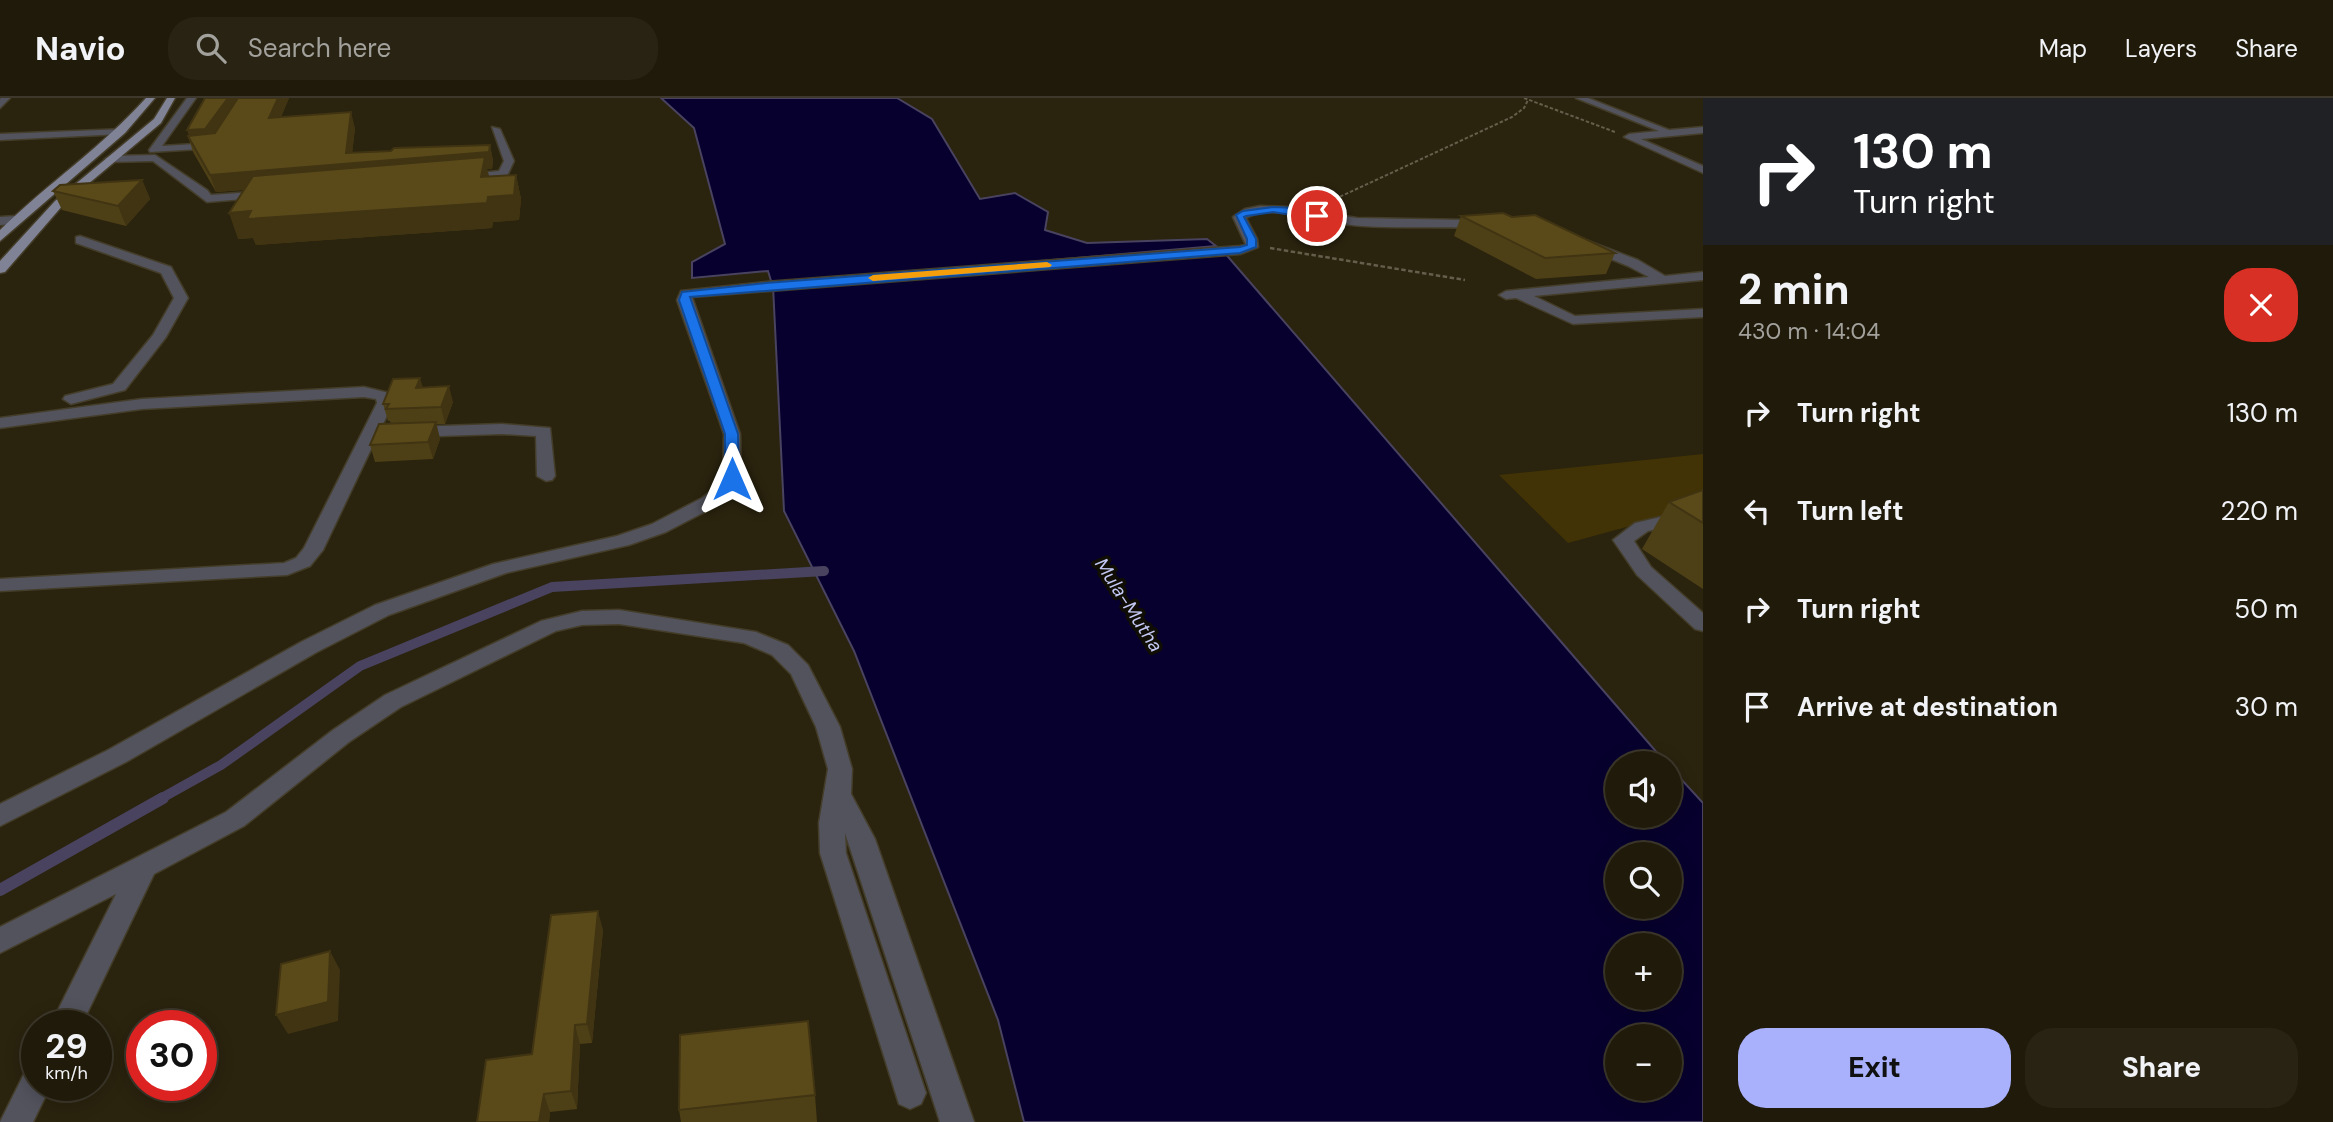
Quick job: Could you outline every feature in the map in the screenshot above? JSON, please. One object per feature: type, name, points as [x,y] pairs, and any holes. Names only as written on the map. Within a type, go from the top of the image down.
[{"type":"main road","points":[[0,237],[7,223],[122,131],[152,98]]},
{"type":"main road","points":[[0,269],[59,202],[158,121],[171,98]]},
{"type":"main road","points":[[0,246],[21,244]]},
{"type":"street","points":[[0,105],[6,98]]},
{"type":"street","points":[[204,100],[191,100],[184,113],[154,150],[214,146],[246,98]]},
{"type":"street","points":[[1580,98],[1669,132]]},
{"type":"street","points":[[162,114],[184,113]]},
{"type":"street","points":[[452,179],[503,174],[509,161],[495,129]]},
{"type":"street","points":[[1629,137],[1703,130]]},
{"type":"street","points":[[0,137],[122,131]]},
{"type":"street","points":[[1629,137],[1703,170]]},
{"type":"street","points":[[110,159],[155,158],[203,192],[207,199],[281,194]]},
{"type":"street","points":[[0,816],[117,756],[309,647],[382,610],[500,568],[622,541],[690,514],[717,496],[732,479],[732,434],[684,300],[686,294],[1228,251],[1252,247],[1251,239],[1239,217],[1243,213],[1273,209],[1339,220],[1499,226]]},
{"type":"street","points":[[1573,239],[1633,263],[1661,279]]},
{"type":"street","points":[[0,412],[97,394],[119,387],[159,337],[181,298],[166,270],[80,240]]},
{"type":"street","points":[[1703,276],[1512,294],[1573,320],[1703,313]]},
{"type":"street","points":[[0,423],[142,404],[364,392],[383,396],[385,403],[384,433],[303,562],[287,569],[0,585]]},
{"type":"street","points":[[384,433],[502,429],[544,432],[546,476]]},
{"type":"street","points":[[1703,513],[1642,527],[1623,540],[1644,571],[1703,624]]},
{"type":"street","points":[[0,941],[235,819],[341,736],[393,701],[549,626],[582,618],[619,617],[748,637],[780,650],[800,670],[828,727],[839,769],[838,794],[832,823],[833,853],[910,1093]]},
{"type":"street","points":[[838,794],[862,839],[957,1122]]},
{"type":"street","points":[[73,1010],[144,868]]},
{"type":"street","points":[[16,1122],[27,1101]]},
{"type":"path","points":[[1297,211],[1375,183],[1471,134],[1496,125],[1521,111],[1526,99],[1629,137]]},
{"type":"path","points":[[1252,247],[1465,279]]},
{"type":"shaded area","points":[[1703,454],[1703,506],[1568,543],[1499,475]]},
{"type":"water","points":[[661,98],[897,98],[932,119],[980,199],[1015,193],[1048,212],[1045,230],[1087,243],[1207,239],[1216,246],[772,284],[768,271],[692,278],[692,262],[725,244],[694,128]]},
{"type":"water","name":"Mula-Mutha","points":[[1223,251],[1656,751],[1605,751],[1605,828],[1682,828],[1682,780],[1703,803],[1703,1122],[1024,1122],[998,1020],[854,651],[784,511],[773,286]]},
{"type":"building","points":[[205,98],[228,98],[205,129],[187,130]]},
{"type":"building","points":[[238,98],[278,98],[269,118],[351,112],[346,153],[391,151],[394,148],[490,145],[489,152],[210,175],[188,136],[215,133]]},
{"type":"building","points":[[485,157],[481,177],[516,175],[514,195],[488,197],[487,203],[247,219],[251,211],[229,213],[253,176]]},
{"type":"building","points":[[142,180],[118,206],[53,191],[60,185]]},
{"type":"building","points":[[1503,213],[1512,217],[1535,215],[1615,253],[1545,258],[1461,216]]},
{"type":"building","points":[[420,378],[416,388],[449,386],[441,407],[386,409],[389,404],[383,404],[393,379]]},
{"type":"building","points":[[436,422],[428,442],[370,445],[379,424]]},
{"type":"building","points":[[1703,490],[1703,523],[1669,502]]},
{"type":"building","points":[[598,911],[587,1024],[575,1025],[571,1091],[544,1094],[539,1122],[477,1122],[486,1060],[532,1054],[551,915]]},
{"type":"building","points":[[330,951],[328,1002],[276,1015],[281,964]]},
{"type":"building","points":[[808,1021],[815,1095],[679,1110],[680,1035]]},
{"type":"waterway","points":[[160,799],[221,765],[360,666],[552,587],[824,571]]},
{"type":"waterway","points":[[0,890],[163,798]]},
{"type":"slow traffic","points":[[873,278],[1047,265]]},
{"type":"route","points":[[732,479],[732,434],[684,300],[686,294],[1240,250],[1252,247],[1251,239],[1239,217],[1243,213],[1273,209],[1317,216]]}]
